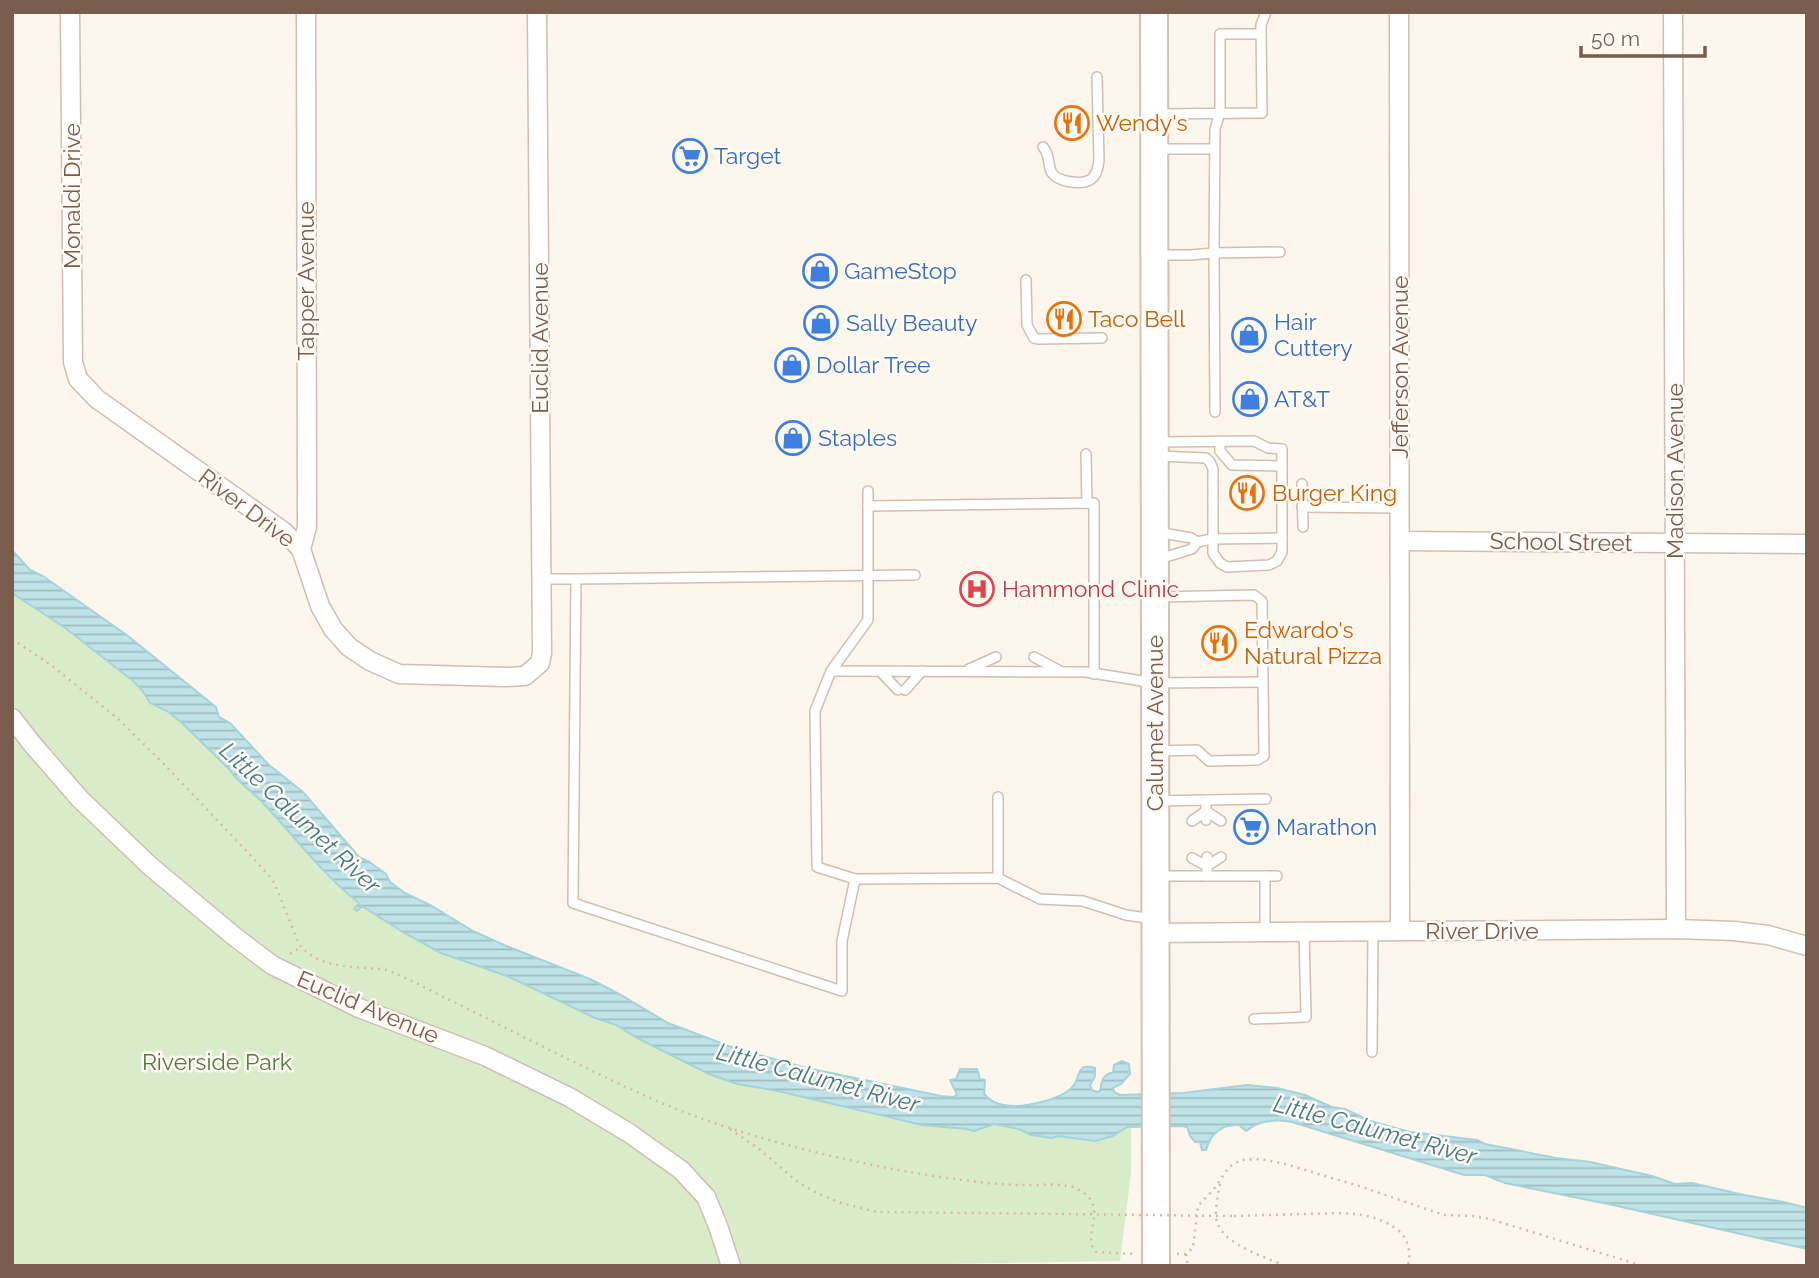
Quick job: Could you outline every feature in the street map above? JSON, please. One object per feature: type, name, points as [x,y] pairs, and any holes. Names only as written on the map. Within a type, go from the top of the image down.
[{"type":"main road","name":"Calumet Avenue","points":[[1154,12],[1156,1266]]},
{"type":"street","name":"Monaldi Drive","points":[[70,12],[73,362],[78,379]]},
{"type":"street","name":"Tapper Avenue","points":[[301,549],[307,527],[306,12]]},
{"type":"street","name":"Euclid Avenue","points":[[537,12],[540,663]]},
{"type":"street","name":"Jefferson Avenue","points":[[1399,12],[1401,931]]},
{"type":"street","name":"Madison Avenue","points":[[1674,12],[1676,929]]},
{"type":"street","name":"River Drive","points":[[78,379],[97,399],[283,531],[301,549],[320,606],[333,629],[349,647],[370,661],[399,674],[506,677],[525,676],[540,663]]},
{"type":"street","name":"School Street","points":[[1400,541],[1807,544]]},
{"type":"street","name":"Euclid Avenue","points":[[12,718],[80,799],[150,866],[272,965],[359,1008],[485,1056],[569,1097],[629,1133],[681,1170],[706,1197],[731,1266]]},
{"type":"street","name":"River Drive","points":[[1155,926],[1265,932],[1676,929],[1768,935],[1807,946]]},
{"type":"lane","points":[[1154,114],[1262,113],[1261,29],[1256,12]]},
{"type":"lane","points":[[1261,29],[1266,12]]},
{"type":"lane","points":[[1215,412],[1214,129],[1220,113],[1220,34],[1261,29]]},
{"type":"lane","points":[[1043,147],[1048,152],[1051,172],[1058,178],[1079,182],[1090,180],[1097,172],[1097,77]]},
{"type":"lane","points":[[1154,149],[1214,149]]},
{"type":"lane","points":[[1155,256],[1280,252]]},
{"type":"lane","points":[[1026,280],[1027,325],[1034,338],[1102,338]]},
{"type":"lane","points":[[1254,441],[1268,448],[1282,449],[1282,552],[1277,561],[1269,565],[1227,567],[1220,563],[1213,553],[1213,469],[1210,462],[1206,458],[1155,449],[1254,441]]},
{"type":"lane","points":[[1220,442],[1220,452],[1232,465],[1282,466]]},
{"type":"lane","points":[[1086,454],[1087,502]]},
{"type":"lane","points":[[1302,484],[1303,527]]},
{"type":"lane","points":[[868,491],[868,620],[831,671],[815,711],[817,867],[855,880],[998,878],[1040,899],[1083,901],[1155,926]]},
{"type":"lane","points":[[868,506],[1094,503],[1094,674]]},
{"type":"lane","points":[[1302,507],[1400,508]]},
{"type":"lane","points":[[1155,531],[1191,538],[1198,542]]},
{"type":"lane","points":[[1155,560],[1192,550],[1198,542],[1212,539],[1282,538]]},
{"type":"lane","points":[[541,579],[915,575]]},
{"type":"lane","points":[[576,579],[573,903],[842,991],[842,941],[855,880]]},
{"type":"lane","points":[[1155,597],[1254,595],[1262,601],[1264,756],[1257,760],[1209,761],[1197,750],[1155,751]]},
{"type":"lane","points":[[965,672],[996,657]]},
{"type":"lane","points":[[1034,657],[1061,672]]},
{"type":"lane","points":[[831,671],[1061,672],[1155,683],[1262,682]]},
{"type":"lane","points":[[880,671],[902,690],[922,671]]},
{"type":"lane","points":[[998,797],[998,878]]},
{"type":"lane","points":[[1155,801],[1266,799]]},
{"type":"lane","points":[[1206,800],[1206,815]]},
{"type":"lane","points":[[1192,821],[1206,815],[1221,821]]},
{"type":"lane","points":[[1155,876],[1207,866],[1221,857]]},
{"type":"lane","points":[[1192,858],[1207,866],[1277,876]]},
{"type":"lane","points":[[1265,876],[1265,932]]},
{"type":"lane","points":[[1372,1052],[1373,931]]},
{"type":"lane","points":[[1254,1019],[1306,1017],[1304,932]]},
{"type":"path","points":[[12,639],[51,665],[108,710],[198,800],[272,880],[299,944],[311,956],[343,967],[390,971],[639,1094],[727,1127],[813,1152],[888,1168],[984,1182],[1077,1189],[1093,1203],[1095,1211],[1092,1248],[1096,1252],[1116,1254]]},
{"type":"path","points":[[727,1127],[758,1148],[798,1182],[817,1193],[841,1203],[877,1212],[1234,1216],[1361,1214],[1390,1224],[1404,1236],[1411,1254],[1408,1266]]},
{"type":"path","points":[[1188,1266],[1186,1254],[1193,1248],[1198,1206],[1229,1167],[1241,1160],[1260,1159],[1359,1186],[1444,1215],[1490,1219],[1643,1266]]},
{"type":"path","points":[[1220,1180],[1216,1219],[1218,1226],[1226,1236],[1243,1248],[1286,1266]]},
{"type":"green space","name":"Riverside Park","points":[[12,593],[64,627],[133,681],[150,704],[167,711],[181,722],[264,804],[321,869],[359,903],[357,911],[362,906],[441,953],[507,976],[595,1018],[616,1025],[709,1074],[737,1084],[778,1091],[891,1119],[974,1131],[994,1124],[1019,1129],[1031,1135],[1095,1141],[1131,1127],[1131,1173],[1120,1261],[828,1266],[12,1266]]},
{"type":"water","name":"Little Calumet River","points":[[12,550],[30,570],[43,576],[128,636],[216,707],[219,717],[230,723],[269,765],[303,792],[359,857],[386,874],[390,882],[405,893],[473,931],[590,979],[668,1023],[734,1048],[807,1068],[941,1096],[957,1095],[950,1080],[956,1079],[960,1069],[977,1069],[980,1079],[985,1080],[984,1094],[995,1103],[1011,1106],[1040,1102],[1068,1091],[1084,1067],[1095,1068],[1095,1076],[1090,1085],[1092,1090],[1100,1091],[1102,1081],[1113,1072],[1114,1065],[1122,1061],[1129,1064],[1130,1074],[1113,1088],[1114,1092],[1120,1095],[1183,1093],[1247,1085],[1277,1088],[1305,1095],[1370,1121],[1410,1132],[1477,1140],[1485,1144],[1556,1158],[1590,1162],[1675,1184],[1692,1183],[1807,1208],[1807,1249],[1505,1183],[1485,1175],[1464,1175],[1292,1122],[1268,1121],[1246,1131],[1239,1125],[1227,1126],[1214,1134],[1206,1150],[1202,1150],[1200,1142],[1195,1142],[1190,1136],[1187,1127],[1182,1126],[1127,1127],[1113,1136],[1095,1141],[1058,1136],[1052,1138],[994,1124],[974,1131],[922,1125],[737,1084],[709,1074],[616,1025],[595,1018],[507,976],[441,953],[362,906],[357,911],[354,909],[359,903],[333,880],[264,804],[181,722],[150,703],[133,681],[64,627],[12,593]]},
{"type":"place","name":"Wendy's","points":[[1072,123]]},
{"type":"place","name":"Target","points":[[690,156]]},
{"type":"place","name":"GameStop","points":[[820,271]]},
{"type":"place","name":"Taco Bell","points":[[1064,319]]},
{"type":"place","name":"Sally Beauty","points":[[821,323]]},
{"type":"place","name":"Hair Cuttery","points":[[1249,335]]},
{"type":"place","name":"Dollar Tree","points":[[792,365]]},
{"type":"place","name":"AT&T","points":[[1250,399]]},
{"type":"place","name":"Staples","points":[[793,438]]},
{"type":"place","name":"Burger King","points":[[1247,493]]},
{"type":"place","name":"Hammond Clinic","points":[[977,589]]},
{"type":"place","name":"Edwardo's Natural Pizza","points":[[1219,643]]},
{"type":"place","name":"Marathon","points":[[1251,827]]}]
